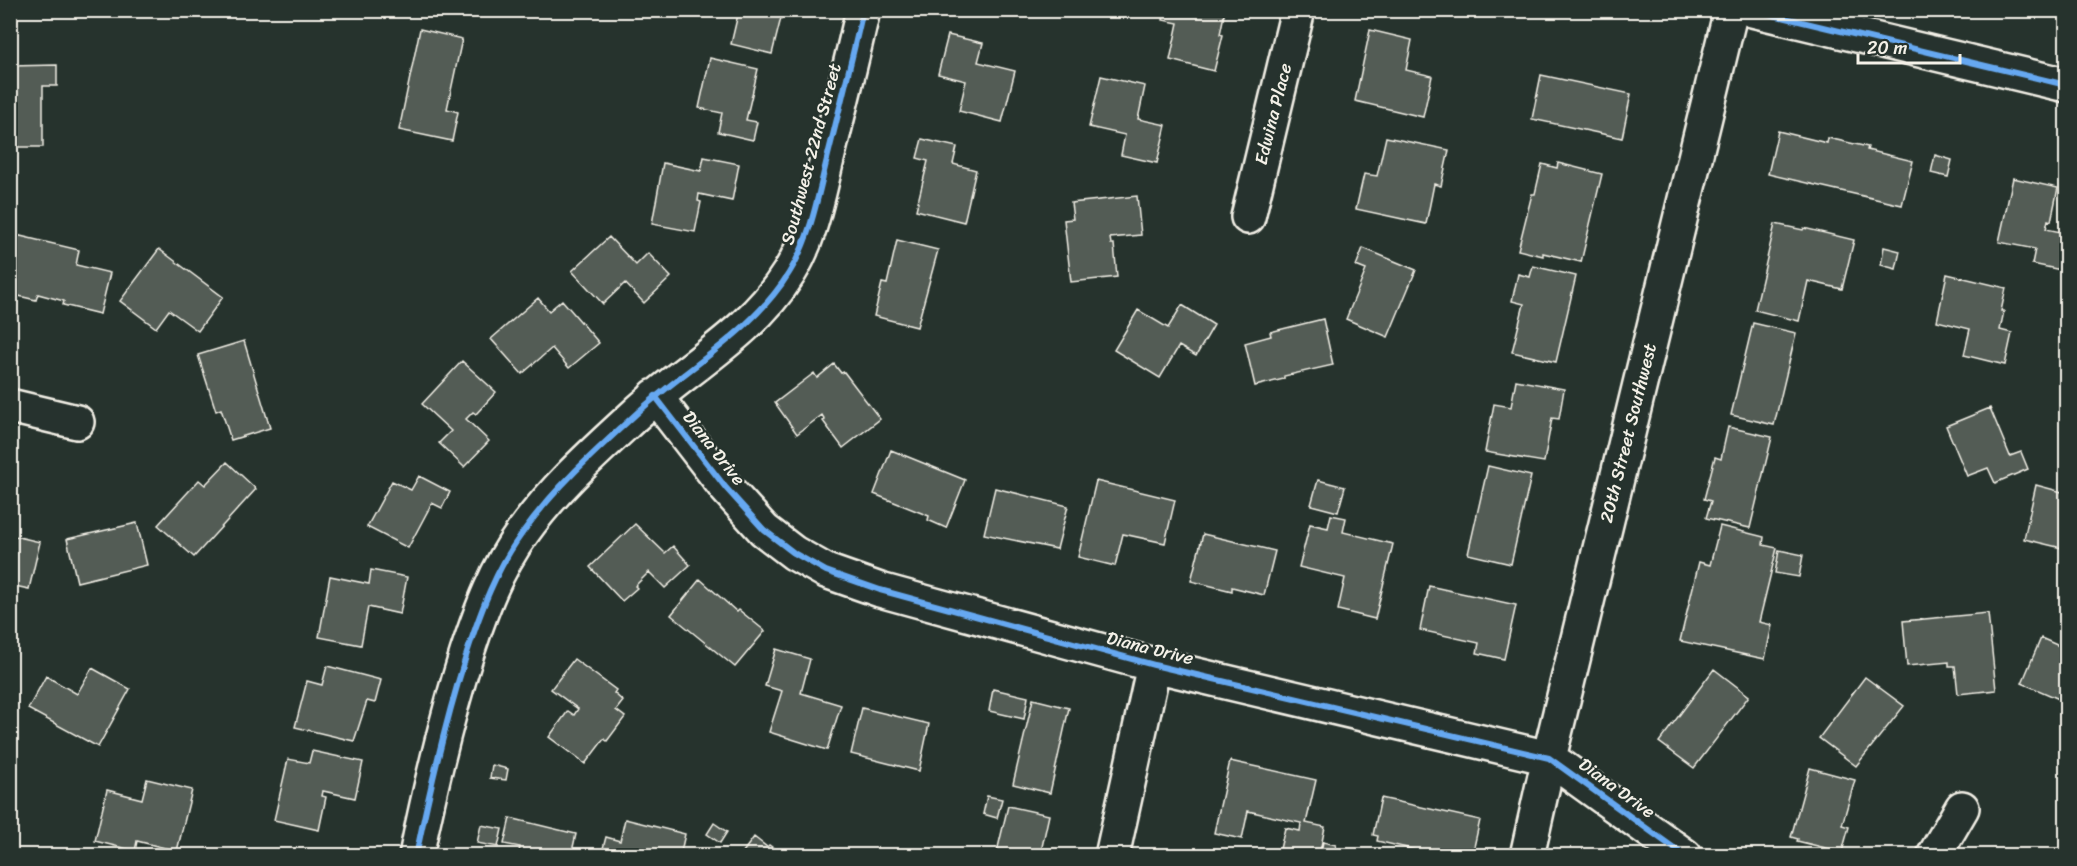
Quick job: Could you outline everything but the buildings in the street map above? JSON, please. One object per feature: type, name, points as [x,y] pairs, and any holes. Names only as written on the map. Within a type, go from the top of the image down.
[{"type":"street","name":"Southwest 22nd Street","points":[[416,855],[456,687],[483,604],[497,573],[523,531],[571,473],[655,396],[712,354],[756,314],[788,276],[798,258],[812,219],[863,10]]},
{"type":"street","name":"Edwina Place","points":[[1248,217],[1298,10]]},
{"type":"street","name":"20th Street Southwest","points":[[1527,855],[1548,758],[1731,10]]},
{"type":"street","points":[[1752,10],[2067,85]]},
{"type":"street","name":"Diana Drive","points":[[655,396],[726,489],[764,530],[794,553],[818,566],[880,591],[1154,665],[1548,758],[1685,855]]},
{"type":"street","points":[[10,406],[77,422]]},
{"type":"street","points":[[1112,855],[1154,665]]},
{"type":"street","points":[[1934,855],[1962,808]]},
{"type":"cycle path","points":[[416,856],[459,678],[472,637],[497,575],[513,546],[535,516],[576,470],[656,397],[738,332],[757,314],[789,273],[797,260],[813,216],[863,10]]},
{"type":"cycle path","points":[[1752,10],[2066,85]]},
{"type":"cycle path","points":[[655,396],[726,488],[764,530],[794,553],[826,571],[880,590],[1154,665],[1549,758],[1685,856]]}]
